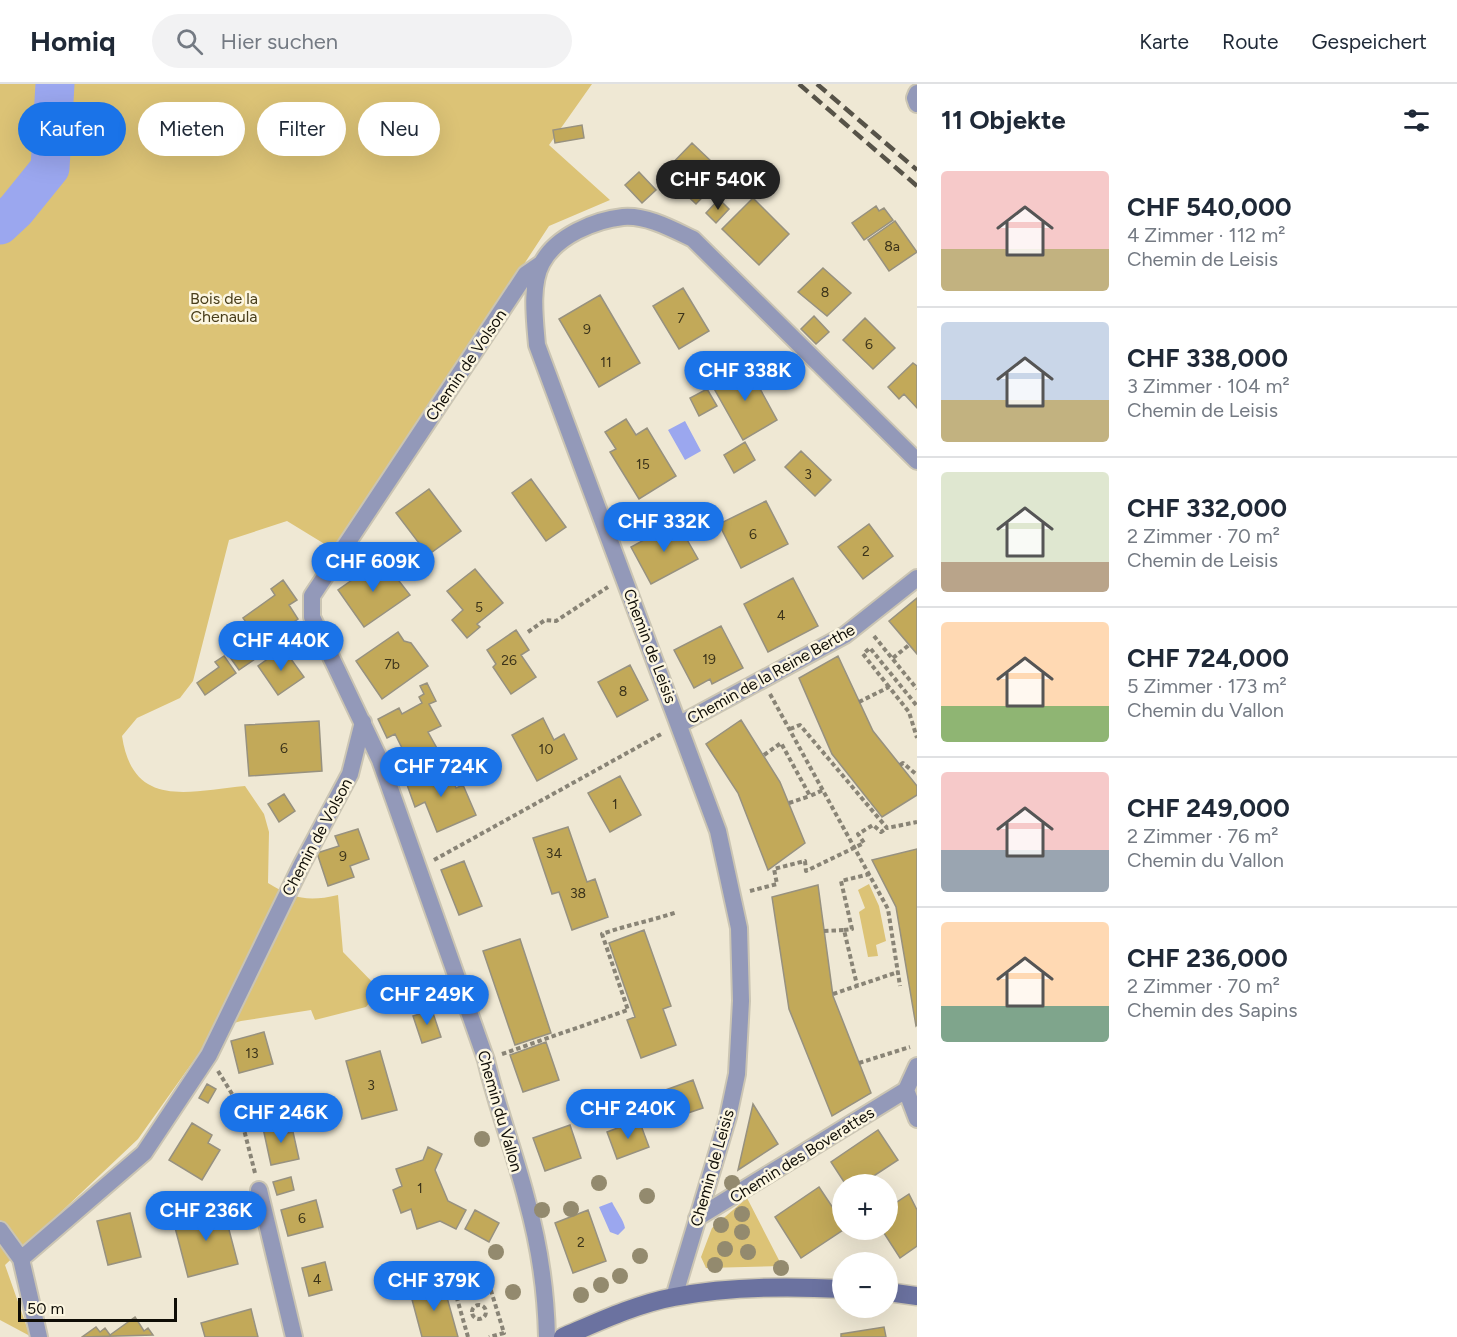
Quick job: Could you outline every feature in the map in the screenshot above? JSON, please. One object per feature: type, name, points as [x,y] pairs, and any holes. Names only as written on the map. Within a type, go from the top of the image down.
[{"type":"street","points":[[917,93],[915,98],[917,104]]},
{"type":"street","name":"Chemin de Leisis","points":[[674,1297],[728,1117],[737,1074],[741,965],[734,895],[718,831],[680,724],[537,345],[533,304],[542,263],[564,238],[588,227],[624,217],[661,224],[693,239],[917,461]]},
{"type":"street","name":"Chemin de Volson","points":[[21,1259],[144,1153],[209,1055],[302,864],[350,774],[363,723],[312,617],[312,596],[526,274],[542,263]]},
{"type":"street","name":"Chemin de la Reine Berthe","points":[[680,724],[845,635],[917,578]]},
{"type":"street","name":"Chemin du Vallon","points":[[363,723],[380,760],[486,1060],[496,1104],[527,1201],[536,1246],[547,1337]]},
{"type":"street","points":[[917,1066],[906,1090],[917,1119]]},
{"type":"street","name":"Chemin des Boverattes","points":[[697,1218],[906,1090]]},
{"type":"street","points":[[259,1190],[294,1337]]},
{"type":"street","points":[[0,1230],[21,1259],[39,1337]]},
{"type":"street","points":[[562,1337],[606,1318],[674,1297],[743,1289],[832,1289]]},
{"type":"street","points":[[898,1294],[917,1296]]},
{"type":"path","points":[[528,632],[545,620],[556,621],[600,591],[626,580]]},
{"type":"path","points":[[870,630],[917,689]]},
{"type":"path","points":[[893,658],[909,645]]},
{"type":"path","points":[[917,706],[870,648],[863,654],[909,712],[917,738]]},
{"type":"path","points":[[859,702],[889,687]]},
{"type":"path","points":[[767,688],[888,909],[900,986]]},
{"type":"path","points":[[430,862],[680,724]]},
{"type":"path","points":[[790,729],[800,725],[887,828]]},
{"type":"path","points":[[764,756],[781,743],[810,796]]},
{"type":"path","points":[[900,765],[903,763],[917,775]]},
{"type":"path","points":[[789,803],[823,790]]},
{"type":"path","points":[[746,892],[777,884],[774,869],[805,861],[806,872],[864,843],[858,834],[873,825],[881,832],[887,828],[917,822]]},
{"type":"path","points":[[824,931],[852,929],[842,881],[870,874]]},
{"type":"path","points":[[486,1060],[628,1011],[602,934],[629,924],[637,926],[677,912]]},
{"type":"path","points":[[844,930],[857,985]]},
{"type":"path","points":[[833,994],[898,972]]},
{"type":"path","points":[[859,1063],[913,1047]]},
{"type":"path","points":[[209,1055],[237,1102],[259,1190]]},
{"type":"path","points":[[468,1337],[452,1281],[485,1271],[504,1333],[489,1337]]},
{"type":"path","points":[[462,1317],[471,1314],[475,1306],[479,1305],[486,1311]]},
{"type":"path","points":[[486,1311],[496,1308]]},
{"type":"path","points":[[471,1314],[479,1320],[483,1318],[486,1311]]},
{"type":"green space","name":"Bois de la Chenaula","points":[[0,84],[592,84],[549,145],[610,200],[549,226],[336,551],[287,521],[229,540],[193,681],[180,698],[137,718],[122,736],[128,760],[138,776],[151,786],[167,791],[184,792],[245,786],[264,814],[269,832],[268,883],[301,898],[338,895],[343,952],[380,990],[366,1007],[315,1020],[311,1010],[241,1021],[217,1028],[138,1139],[5,1265],[30,1336],[0,1320]]},
{"type":"green space","points":[[869,884],[879,906],[886,941],[876,945],[878,956],[868,957],[859,912],[865,908],[858,890]]},
{"type":"green space","points":[[747,1198],[782,1266],[706,1268],[701,1257],[712,1228]]},
{"type":"water","points":[[685,421],[701,451],[685,460],[668,430]]},
{"type":"water","points":[[612,1202],[625,1228],[618,1235],[610,1232],[599,1207]]},
{"type":"building","points":[[582,125],[584,138],[555,143],[553,130]]},
{"type":"building","points":[[692,143],[712,162],[706,169],[718,181],[696,204],[663,173]]},
{"type":"building","points":[[639,172],[656,190],[642,203],[625,185]]},
{"type":"building","points":[[753,198],[789,234],[759,265],[722,229]]},
{"type":"building","points":[[719,199],[729,209],[716,223],[706,213]]},
{"type":"building","points":[[876,206],[879,211],[884,208],[893,220],[864,240],[852,223]]},
{"type":"building","points":[[895,221],[917,252],[889,271],[868,240]]},
{"type":"building","points":[[823,268],[851,293],[827,316],[798,292]]},
{"type":"building","points":[[683,288],[709,331],[679,349],[653,306]]},
{"type":"building","points":[[600,295],[640,363],[599,387],[559,319]]},
{"type":"building","points":[[814,316],[829,332],[816,344],[801,329]]},
{"type":"building","points":[[865,318],[895,348],[873,369],[843,340]]},
{"type":"building","points":[[913,363],[917,366],[917,408],[904,394],[899,399],[888,387]]},
{"type":"building","points":[[747,365],[777,420],[743,440],[712,385]]},
{"type":"building","points":[[707,389],[717,406],[699,416],[690,398]]},
{"type":"building","points":[[626,419],[636,435],[647,428],[676,476],[639,499],[610,452],[616,449],[605,432]]},
{"type":"building","points":[[745,442],[755,460],[734,473],[724,455]]},
{"type":"building","points":[[801,451],[831,480],[815,496],[785,467]]},
{"type":"building","points":[[531,479],[566,527],[546,541],[512,493]]},
{"type":"building","points":[[429,489],[461,531],[428,555],[396,513]]},
{"type":"building","points":[[766,501],[788,544],[741,568],[719,524]]},
{"type":"building","points":[[677,522],[698,559],[651,584],[631,547]]},
{"type":"building","points":[[869,524],[893,556],[863,579],[838,547]]},
{"type":"building","points":[[379,561],[386,570],[392,572],[410,595],[364,627],[338,590]]},
{"type":"building","points":[[475,569],[503,603],[477,624],[480,627],[467,638],[452,620],[463,610],[447,591]]},
{"type":"building","points":[[793,578],[818,626],[768,652],[744,604]]},
{"type":"building","points":[[283,580],[297,600],[289,605],[298,619],[261,644],[243,618],[275,595],[271,589]]},
{"type":"building","points":[[917,598],[917,654],[889,621]]},
{"type":"building","points":[[721,626],[743,668],[712,684],[710,679],[694,688],[674,650]]},
{"type":"building","points":[[516,630],[529,650],[521,655],[536,677],[511,694],[493,667],[496,664],[487,650]]},
{"type":"building","points":[[398,632],[404,641],[411,643],[428,666],[382,699],[356,661]]},
{"type":"building","points":[[242,642],[255,659],[239,670],[227,653]]},
{"type":"building","points":[[283,648],[304,677],[278,695],[258,666]]},
{"type":"building","points":[[224,656],[236,673],[205,695],[197,683],[219,667],[215,662]]},
{"type":"building","points":[[838,656],[873,731],[917,786],[917,795],[882,817],[832,754],[799,678]]},
{"type":"building","points":[[630,665],[648,700],[617,717],[598,682]]},
{"type":"building","points":[[427,683],[436,701],[429,704],[441,726],[428,732],[439,752],[411,766],[395,734],[387,738],[378,719],[399,708],[402,714],[422,703],[419,697],[424,694],[420,686]]},
{"type":"building","points":[[543,718],[554,740],[564,734],[577,759],[537,781],[512,735]]},
{"type":"building","points":[[741,720],[780,782],[805,843],[768,870],[738,793],[706,744]]},
{"type":"building","points":[[319,721],[322,771],[249,776],[245,725]]},
{"type":"building","points":[[447,765],[456,788],[463,785],[476,815],[437,832],[425,802],[415,807],[406,782]]},
{"type":"building","points":[[620,776],[641,815],[610,832],[588,793]]},
{"type":"building","points":[[284,794],[295,811],[279,822],[268,804]]},
{"type":"building","points":[[568,827],[587,882],[595,879],[608,917],[572,930],[559,892],[552,894],[533,838]]},
{"type":"building","points":[[358,829],[369,859],[350,866],[354,877],[328,886],[317,853],[339,846],[335,836]]},
{"type":"building","points":[[917,849],[916,1026],[896,907],[872,860]]},
{"type":"building","points":[[464,861],[482,906],[459,915],[441,870]]},
{"type":"building","points":[[818,885],[833,996],[871,1093],[832,1116],[789,1009],[772,897]]},
{"type":"building","points":[[644,930],[671,1006],[663,1009],[676,1045],[641,1058],[627,1020],[635,1017],[609,943]]},
{"type":"building","points":[[520,939],[551,1033],[515,1045],[483,951]]},
{"type":"building","points":[[432,1010],[441,1037],[422,1043],[413,1016]]},
{"type":"building","points":[[264,1032],[273,1064],[239,1073],[231,1041]]},
{"type":"building","points":[[546,1042],[559,1080],[523,1092],[510,1055]]},
{"type":"building","points":[[380,1051],[397,1110],[362,1119],[346,1061]]},
{"type":"building","points":[[693,1080],[703,1108],[670,1119],[660,1092]]},
{"type":"building","points":[[207,1084],[216,1089],[208,1103],[199,1098]]},
{"type":"building","points":[[753,1104],[778,1144],[738,1170]]},
{"type":"building","points":[[639,1120],[649,1147],[617,1159],[607,1132]]},
{"type":"building","points":[[192,1123],[212,1135],[208,1143],[220,1150],[202,1180],[169,1160]]},
{"type":"building","points":[[286,1123],[288,1133],[293,1132],[299,1159],[271,1165],[263,1128]]},
{"type":"building","points":[[570,1125],[581,1158],[545,1171],[533,1138]]},
{"type":"building","points":[[878,1130],[898,1160],[877,1174],[839,1174],[831,1162]]},
{"type":"building","points":[[428,1147],[442,1154],[435,1170],[448,1201],[466,1210],[456,1229],[440,1221],[417,1229],[411,1209],[401,1213],[393,1190],[402,1186],[396,1169],[423,1160]]},
{"type":"building","points":[[291,1177],[294,1190],[277,1195],[273,1182]]},
{"type":"building","points":[[819,1187],[832,1206],[832,1237],[801,1258],[775,1217]]},
{"type":"building","points":[[909,1194],[917,1210],[917,1246],[900,1258],[888,1240],[898,1240],[898,1201]]},
{"type":"building","points":[[316,1200],[323,1227],[288,1236],[281,1210]]},
{"type":"building","points":[[223,1207],[238,1264],[188,1277],[173,1220]]},
{"type":"building","points":[[475,1210],[499,1223],[489,1242],[465,1229]]},
{"type":"building","points":[[588,1210],[606,1261],[573,1273],[555,1223]]},
{"type":"building","points":[[130,1213],[141,1257],[108,1265],[97,1221]]},
{"type":"building","points":[[325,1262],[332,1290],[309,1296],[302,1268]]},
{"type":"building","points":[[443,1283],[458,1337],[422,1337],[410,1292]]},
{"type":"building","points":[[251,1309],[258,1337],[205,1337],[201,1323]]},
{"type":"building","points":[[135,1317],[144,1331],[148,1328],[153,1335],[82,1337],[96,1327],[100,1332],[105,1328],[110,1335]]},
{"type":"building","points":[[884,1327],[886,1337],[841,1337],[841,1334]]},
{"type":"waterway","points":[[0,225],[16,210],[50,168],[55,84]]},
{"type":"railway","points":[[799,84],[917,186]]},
{"type":"railway","points":[[817,84],[917,170]]}]
